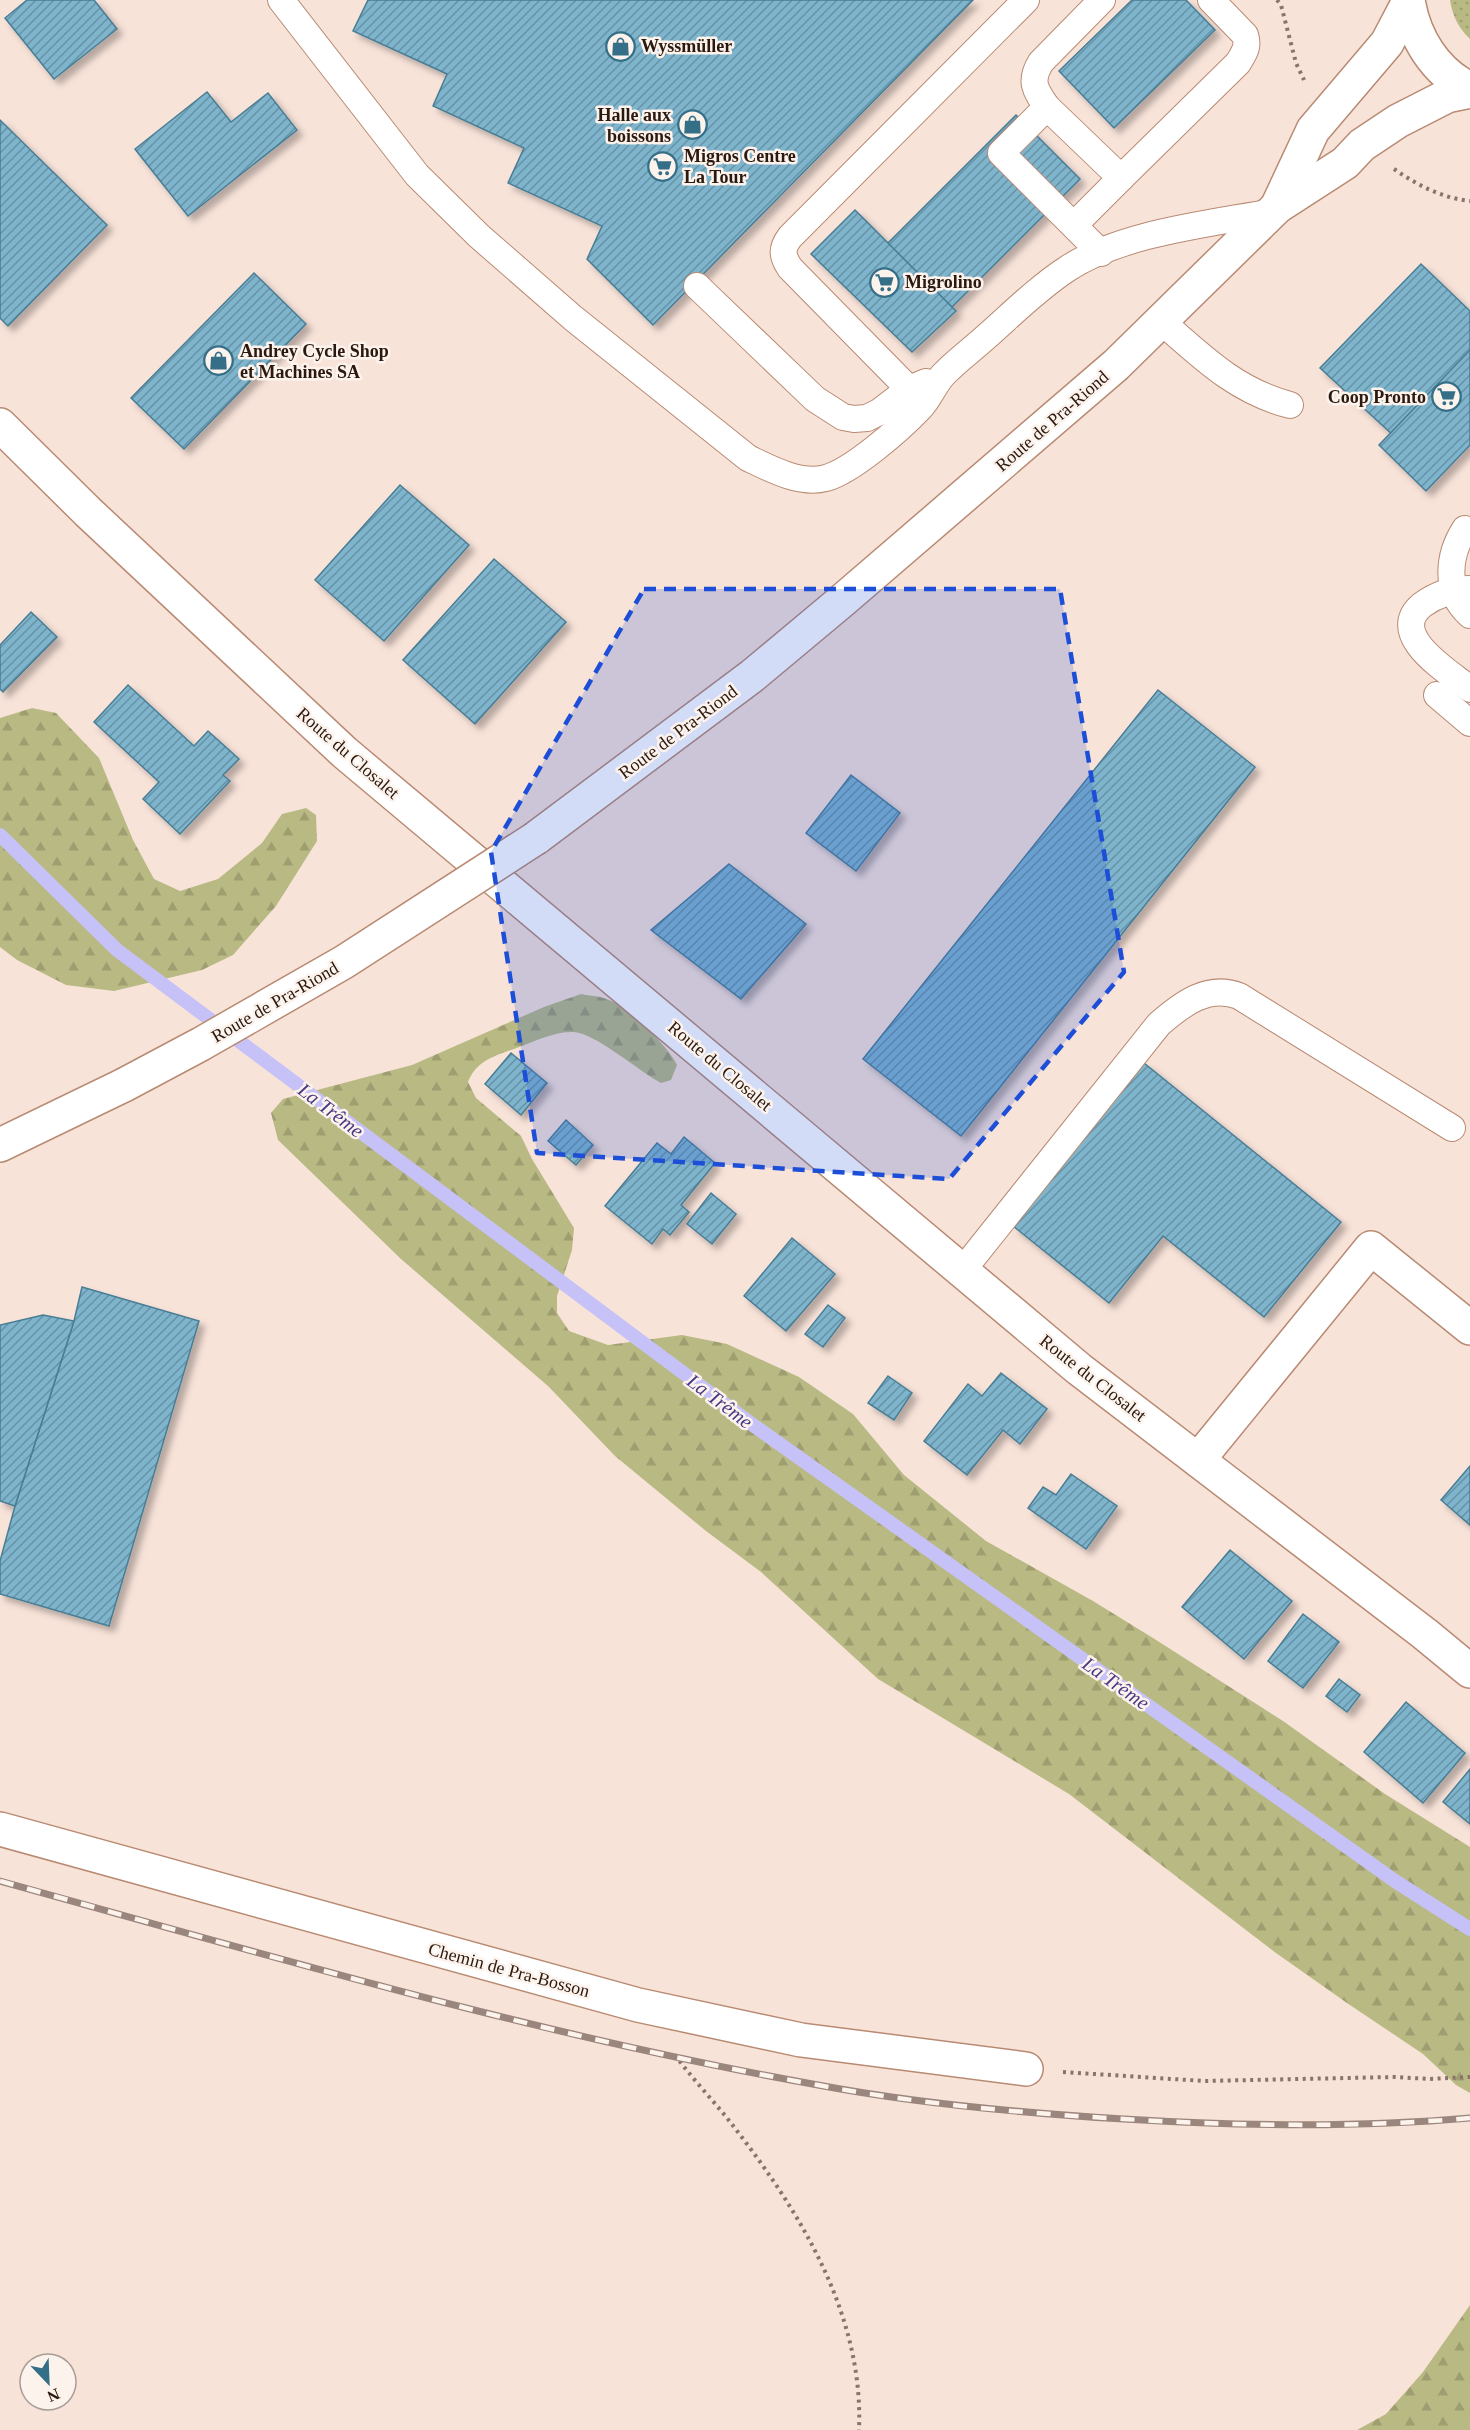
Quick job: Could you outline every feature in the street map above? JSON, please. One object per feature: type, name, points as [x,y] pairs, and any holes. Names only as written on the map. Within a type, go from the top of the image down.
[{"type":"street","points":[[1408,1],[1418,35],[1427,51],[1443,70],[1470,90]]},
{"type":"street","name":"Route de Pra-Riond","points":[[1274,209],[1313,130],[1387,43],[1408,1]]},
{"type":"street","name":"Route de Pra-Riond","points":[[0,1145],[124,1085],[344,962],[536,837],[752,676],[1050,423],[1161,321],[1274,209],[1345,163],[1362,145],[1398,121],[1447,96],[1470,90]]},
{"type":"street","name":"Route du Closalet","points":[[0,425],[88,512],[344,752],[1079,1369],[1470,1671]]},
{"type":"street","points":[[1198,1460],[1371,1248],[1470,1328]]},
{"type":"street","name":"Chemin de Pra-Bosson","points":[[0,1829],[638,2006],[801,2040],[1026,2069]]},
{"type":"lane","points":[[281,0],[417,175],[479,236],[573,318],[748,458],[777,472],[810,480],[840,473],[858,462],[921,408],[943,375],[1038,291],[1068,268],[1145,237],[1274,209]]},
{"type":"lane","points":[[909,389],[790,268],[784,257],[783,248],[790,237],[1026,0]]},
{"type":"lane","points":[[1102,0],[1041,62],[1036,69],[1034,80],[1035,87],[1047,107],[1121,178]]},
{"type":"lane","points":[[1074,225],[1238,63],[1248,42],[1245,35],[1211,0]]},
{"type":"lane","points":[[1047,107],[1000,153],[1101,253]]},
{"type":"lane","points":[[697,286],[830,411],[854,419],[867,418],[879,412],[909,389],[943,375]]},
{"type":"lane","points":[[1161,321],[1221,372],[1244,388],[1290,405]]},
{"type":"lane","points":[[1468,524],[1470,559]]},
{"type":"lane","points":[[1468,524],[1456,543],[1451,566],[1462,589],[1458,600],[1470,615]]},
{"type":"lane","points":[[1462,589],[1438,595],[1418,609],[1411,620],[1411,630],[1424,652],[1470,689]]},
{"type":"lane","points":[[1437,695],[1470,723]]},
{"type":"lane","points":[[962,1271],[1159,1024],[1174,1011],[1209,993],[1227,992],[1239,996],[1452,1128]]},
{"type":"path","points":[[638,2006],[770,2176],[798,2221],[828,2278],[843,2316],[852,2351],[858,2382],[859,2430]]},
{"type":"path","points":[[1026,2069],[1204,2081],[1470,2077]]},
{"type":"highlighted area","points":[[644,589],[1060,589],[1124,972],[949,1179],[537,1153],[491,852]]},
{"type":"green space","points":[[1450,0],[1470,0],[1470,39],[1457,21]]},
{"type":"green space","points":[[32,708],[56,713],[99,758],[133,840],[154,879],[180,891],[218,879],[262,843],[282,814],[306,808],[316,815],[317,841],[276,906],[233,955],[202,970],[114,991],[66,985],[17,960],[0,947],[0,718]]},
{"type":"green space","points":[[581,994],[603,998],[617,1004],[647,1028],[677,1065],[671,1080],[661,1083],[593,1038],[565,1032],[491,1058],[475,1070],[468,1082],[476,1098],[521,1136],[532,1159],[574,1228],[572,1250],[557,1296],[557,1313],[569,1331],[608,1345],[682,1335],[727,1344],[799,1377],[853,1414],[904,1475],[986,1541],[1093,1601],[1153,1638],[1283,1721],[1385,1794],[1470,1847],[1470,2093],[1456,2085],[1423,2054],[1276,1953],[1069,1794],[878,1679],[761,1572],[706,1531],[615,1456],[548,1386],[401,1259],[278,1140],[271,1113],[283,1099],[412,1065],[544,1007]]},
{"type":"green space","points":[[1470,2305],[1470,2430],[1357,2430],[1386,2414],[1423,2372]]},
{"type":"building","points":[[27,0],[94,0],[117,29],[54,79],[5,18]]},
{"type":"building","name":"Migros Centre La Tour","points":[[368,0],[973,0],[653,325],[587,259],[602,226],[508,183],[524,148],[433,106],[447,74],[353,31]]},
{"type":"building","points":[[1132,0],[1186,0],[1215,30],[1114,128],[1059,71]]},
{"type":"building","points":[[207,92],[231,122],[268,93],[297,130],[188,216],[135,149]]},
{"type":"building","points":[[1016,115],[1080,179],[950,309],[886,245]]},
{"type":"building","points":[[0,120],[107,225],[8,326],[0,318]]},
{"type":"building","name":"Migrolino","points":[[855,210],[956,311],[912,352],[811,254]]},
{"type":"building","points":[[1421,264],[1470,311],[1470,359],[1395,437],[1320,368]]},
{"type":"building","name":"Andrey Cycle Shop et Machines SA","points":[[254,273],[306,324],[184,449],[131,398]]},
{"type":"building","name":"Coop Pronto","points":[[1470,350],[1470,445],[1426,491],[1379,445]]},
{"type":"building","points":[[400,485],[469,545],[384,641],[315,580]]},
{"type":"building","points":[[494,559],[566,622],[475,724],[403,660]]},
{"type":"building","points":[[31,612],[57,637],[3,692],[0,689],[0,645]]},
{"type":"building","points":[[128,685],[194,746],[208,731],[239,759],[223,775],[230,781],[180,834],[143,799],[159,782],[94,722]]},
{"type":"building","points":[[1158,690],[1255,767],[961,1136],[863,1059]]},
{"type":"building","points":[[851,775],[900,813],[856,871],[806,833]]},
{"type":"building","points":[[729,864],[806,924],[741,999],[651,930]]},
{"type":"building","points":[[511,1053],[547,1083],[521,1115],[485,1084]]},
{"type":"building","points":[[1144,1063],[1341,1222],[1264,1317],[1163,1236],[1109,1303],[1013,1226]]},
{"type":"building","points":[[566,1120],[593,1145],[576,1165],[548,1141]]},
{"type":"building","points":[[684,1137],[715,1163],[681,1205],[689,1212],[670,1235],[663,1229],[652,1244],[605,1206],[657,1143],[671,1154]]},
{"type":"building","points":[[711,1193],[736,1214],[712,1244],[687,1224]]},
{"type":"building","points":[[792,1238],[835,1274],[786,1331],[744,1296]]},
{"type":"building","points":[[82,1287],[199,1321],[109,1626],[0,1594],[0,1561],[15,1506],[74,1321]]},
{"type":"building","points":[[828,1305],[845,1318],[823,1347],[805,1334]]},
{"type":"building","points":[[43,1315],[74,1321],[15,1506],[0,1501],[0,1325]]},
{"type":"building","points":[[1001,1373],[1047,1409],[1020,1444],[1003,1430],[967,1475],[924,1441],[968,1384],[982,1396]]},
{"type":"building","points":[[888,1376],[912,1393],[894,1420],[868,1403]]},
{"type":"building","points":[[1470,1466],[1470,1525],[1441,1500]]},
{"type":"building","points":[[1071,1474],[1117,1506],[1086,1549],[1028,1508],[1043,1487],[1056,1495]]},
{"type":"building","points":[[1230,1550],[1292,1601],[1244,1659],[1182,1607]]},
{"type":"building","points":[[1303,1614],[1339,1642],[1303,1688],[1268,1661]]},
{"type":"building","points":[[1339,1679],[1360,1695],[1347,1712],[1326,1696]]},
{"type":"building","points":[[1406,1702],[1465,1753],[1423,1803],[1364,1752]]},
{"type":"building","points":[[1470,1769],[1470,1824],[1443,1802]]},
{"type":"waterway","name":"La Trême","points":[[0,835],[117,950],[753,1425],[1395,1881],[1470,1929]]},
{"type":"railway","points":[[0,1881],[305,1966],[509,2019],[714,2065],[856,2092],[1009,2111],[1167,2121],[1340,2125],[1470,2118]]},
{"type":"place","name":"Wyssmüller","points":[[620,46]]},
{"type":"place","name":"Halle aux boissons","points":[[692,125]]},
{"type":"place","name":"Migros Centre La Tour","points":[[663,166]]},
{"type":"place","name":"Migrolino","points":[[884,282]]},
{"type":"place","name":"Andrey Cycle Shop et Machines SA","points":[[219,361]]},
{"type":"place","name":"Coop Pronto","points":[[1447,397]]}]
